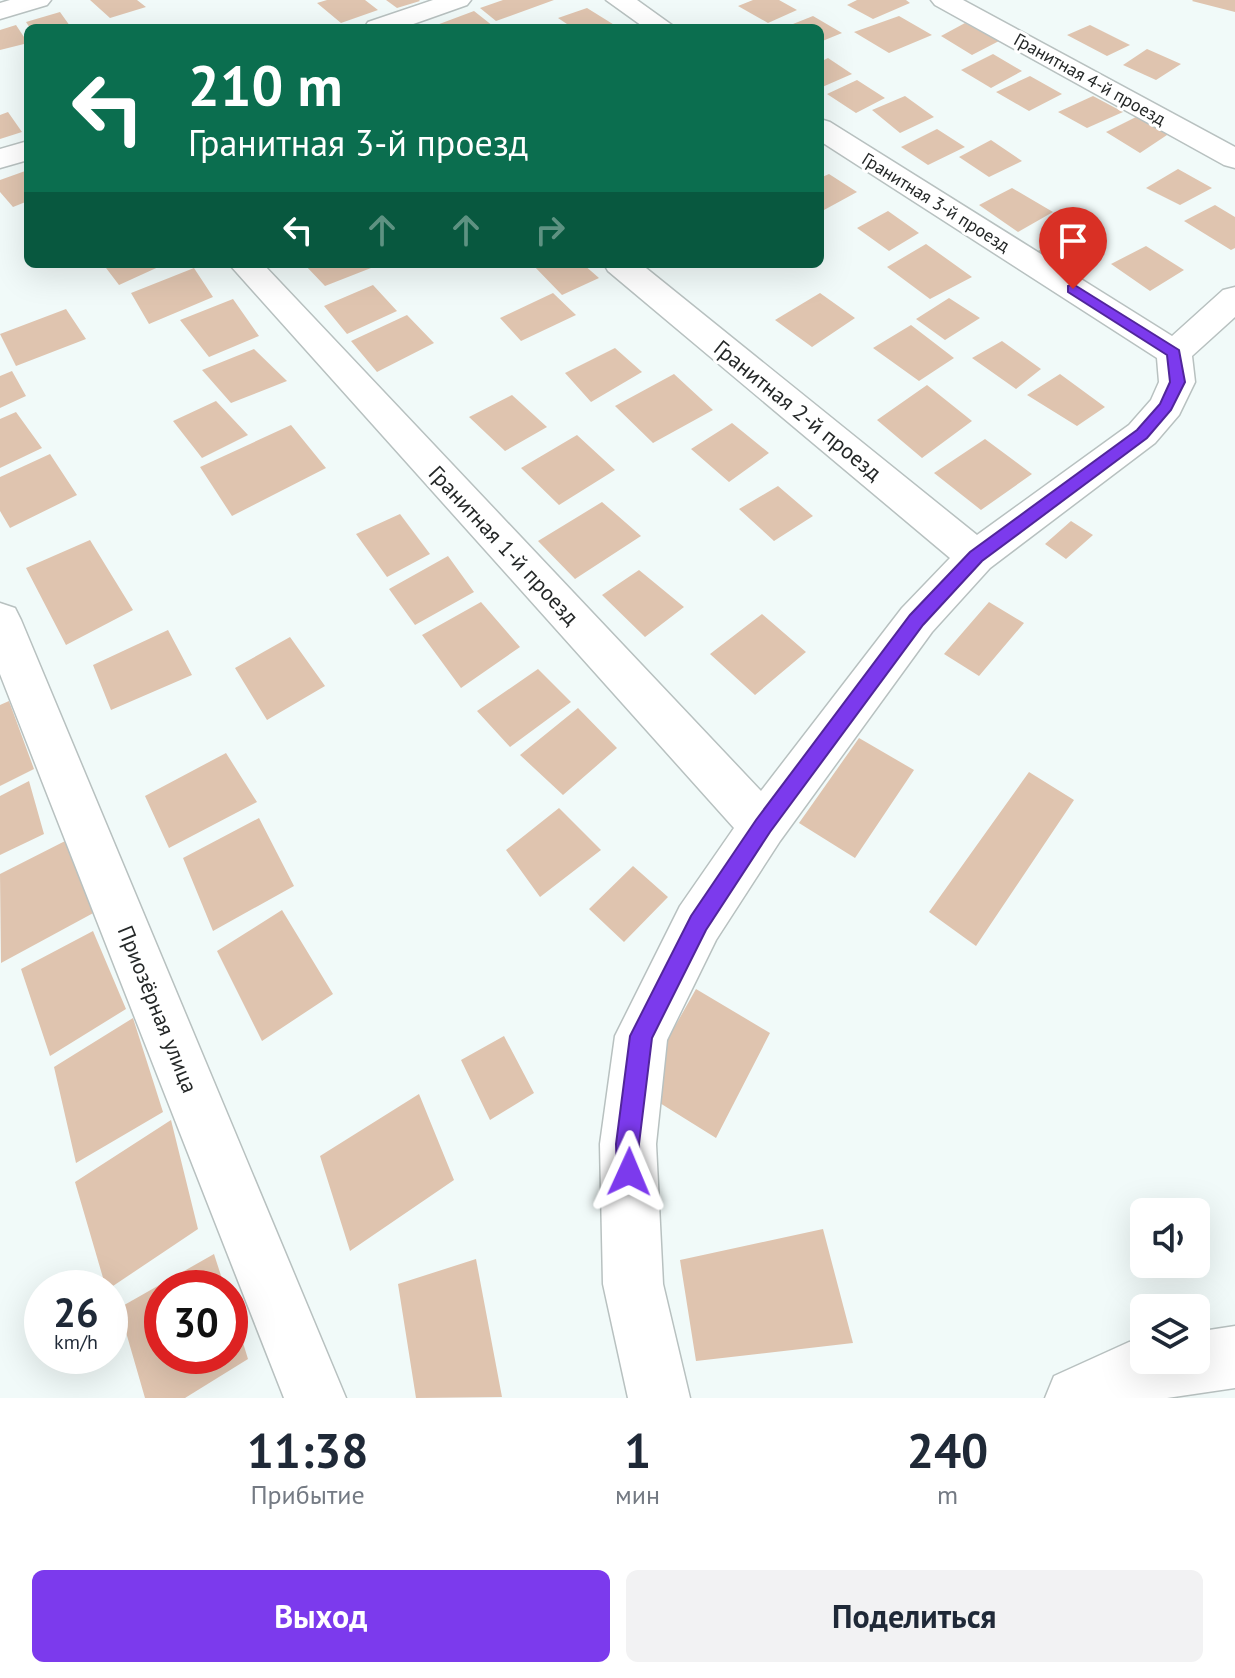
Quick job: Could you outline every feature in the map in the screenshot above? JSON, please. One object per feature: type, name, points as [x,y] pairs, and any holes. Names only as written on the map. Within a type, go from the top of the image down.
[{"type":"street","points":[[0,11],[38,0]]},
{"type":"street","points":[[389,24],[458,0]]},
{"type":"street","points":[[619,0],[657,24]]},
{"type":"street","name":"Гранитная 4-й проезд","points":[[944,0],[1235,159]]},
{"type":"street","name":"Гранитная 3-й проезд","points":[[824,131],[1174,353]]},
{"type":"street","points":[[0,159],[24,151]]},
{"type":"street","name":"Гранитная 1-й проезд","points":[[249,268],[763,826]]},
{"type":"street","name":"Гранитная 2-й проезд","points":[[625,268],[976,557]]},
{"type":"street","points":[[659,1398],[633,1284],[628,1144],[641,1036],[698,923],[763,826],[917,620],[976,557],[1142,434],[1166,406],[1177,382],[1174,353],[1235,298]]},
{"type":"street","name":"Приозёрная улица","points":[[0,620],[315,1398]]},
{"type":"street","points":[[1076,1398],[1129,1373],[1235,1357]]},
{"type":"building","points":[[90,0],[137,0],[146,7],[110,18]]},
{"type":"building","points":[[365,0],[378,10],[341,23],[317,3]]},
{"type":"building","points":[[386,0],[419,0],[420,1],[397,8]]},
{"type":"building","points":[[503,0],[554,0],[496,21],[480,8]]},
{"type":"building","points":[[753,0],[779,0],[797,10],[768,23],[738,6]]},
{"type":"building","points":[[857,0],[906,0],[910,3],[873,19],[847,5]]},
{"type":"building","points":[[1235,0],[1235,12],[1192,1]]},
{"type":"building","points":[[587,8],[613,24],[567,24],[558,18]]},
{"type":"building","points":[[474,11],[490,24],[439,24]]},
{"type":"building","points":[[60,12],[69,24],[27,24],[26,22]]},
{"type":"building","points":[[813,16],[842,33],[824,40],[824,24],[793,24]]},
{"type":"building","points":[[899,16],[932,35],[889,53],[854,32]]},
{"type":"building","points":[[965,23],[999,41],[972,55],[941,36]]},
{"type":"building","points":[[16,25],[24,37],[24,44],[0,50],[0,30]]},
{"type":"building","points":[[1090,25],[1130,45],[1107,56],[1067,35]]},
{"type":"building","points":[[1147,49],[1181,64],[1156,80],[1123,65]]},
{"type":"building","points":[[993,54],[1022,71],[991,88],[961,70]]},
{"type":"building","points":[[828,58],[852,74],[824,86],[824,60]]},
{"type":"building","points":[[1030,76],[1062,94],[1029,111],[996,92]]},
{"type":"building","points":[[857,80],[885,98],[856,113],[827,94]]},
{"type":"building","points":[[905,96],[934,117],[900,133],[872,110]]},
{"type":"building","points":[[1093,96],[1123,112],[1087,128],[1058,112]]},
{"type":"building","points":[[8,112],[22,132],[0,139],[0,115]]},
{"type":"building","points":[[1138,116],[1170,133],[1140,153],[1106,132]]},
{"type":"building","points":[[937,129],[965,147],[928,165],[901,147]]},
{"type":"building","points":[[991,140],[1022,161],[989,177],[959,157]]},
{"type":"building","points":[[1178,169],[1212,188],[1180,205],[1146,188]]},
{"type":"building","points":[[24,171],[24,203],[13,207],[0,192],[0,180]]},
{"type":"building","points":[[829,174],[857,192],[824,210],[824,176]]},
{"type":"building","points":[[1012,188],[1053,212],[1018,232],[979,205]]},
{"type":"building","points":[[1215,205],[1235,217],[1235,248],[1231,250],[1184,221]]},
{"type":"building","points":[[888,211],[919,233],[889,251],[857,228]]},
{"type":"building","points":[[1068,234],[1101,258],[1074,277],[1038,251]]},
{"type":"building","points":[[926,244],[972,277],[930,299],[887,267]]},
{"type":"building","points":[[1146,246],[1184,270],[1150,291],[1111,264]]},
{"type":"building","points":[[106,268],[156,268],[119,285]]},
{"type":"building","points":[[194,268],[213,297],[149,324],[131,293]]},
{"type":"building","points":[[308,268],[371,268],[325,286]]},
{"type":"building","points":[[536,268],[588,268],[599,278],[562,295]]},
{"type":"building","points":[[373,285],[397,311],[347,334],[324,306]]},
{"type":"building","points":[[553,293],[576,315],[521,341],[500,318]]},
{"type":"building","points":[[820,293],[855,318],[812,347],[775,320]]},
{"type":"building","points":[[949,298],[980,318],[945,340],[916,319]]},
{"type":"building","points":[[233,299],[259,336],[209,357],[180,320]]},
{"type":"building","points":[[66,309],[86,339],[16,366],[0,334]]},
{"type":"building","points":[[407,315],[434,343],[377,372],[351,341]]},
{"type":"building","points":[[911,325],[954,358],[919,381],[873,348]]},
{"type":"building","points":[[1002,341],[1041,369],[1016,389],[972,358]]},
{"type":"building","points":[[615,348],[642,372],[591,402],[565,373]]},
{"type":"building","points":[[254,349],[287,381],[231,403],[202,370]]},
{"type":"building","points":[[12,371],[26,396],[0,408],[0,376]]},
{"type":"building","points":[[674,374],[713,410],[653,443],[615,406]]},
{"type":"building","points":[[1060,374],[1105,407],[1077,426],[1027,395]]},
{"type":"building","points":[[927,385],[972,421],[922,458],[877,420]]},
{"type":"building","points":[[512,395],[547,427],[505,451],[469,417]]},
{"type":"building","points":[[216,401],[248,435],[202,458],[173,421]]},
{"type":"building","points":[[16,412],[42,448],[0,468],[0,419]]},
{"type":"building","points":[[732,423],[769,453],[729,482],[691,449]]},
{"type":"building","points":[[291,425],[326,468],[232,516],[200,467]]},
{"type":"building","points":[[577,435],[615,470],[559,505],[521,468]]},
{"type":"building","points":[[985,439],[1032,474],[981,510],[934,473]]},
{"type":"building","points":[[50,454],[77,495],[10,528],[0,511],[0,477]]},
{"type":"building","points":[[778,486],[813,516],[774,541],[739,509]]},
{"type":"building","points":[[602,502],[641,536],[575,579],[538,541]]},
{"type":"building","points":[[400,514],[430,554],[387,577],[356,534]]},
{"type":"building","points":[[1071,521],[1093,535],[1066,559],[1045,544]]},
{"type":"building","points":[[90,540],[133,610],[66,645],[26,568]]},
{"type":"building","points":[[448,556],[474,592],[415,625],[389,589]]},
{"type":"building","points":[[639,570],[684,607],[645,637],[602,595]]},
{"type":"building","points":[[481,602],[520,647],[461,688],[422,635]]},
{"type":"building","points":[[989,602],[1024,623],[979,676],[944,654]]},
{"type":"building","points":[[762,614],[806,652],[755,695],[710,654]]},
{"type":"building","points":[[168,630],[192,675],[111,710],[93,665]]},
{"type":"building","points":[[290,637],[325,686],[267,720],[235,668]]},
{"type":"building","points":[[538,669],[571,702],[510,747],[477,711]]},
{"type":"building","points":[[9,701],[34,769],[0,786],[0,705]]},
{"type":"building","points":[[578,708],[617,748],[563,795],[520,755]]},
{"type":"building","points":[[859,738],[914,770],[855,858],[799,823]]},
{"type":"building","points":[[226,753],[257,802],[169,848],[145,796]]},
{"type":"building","points":[[1029,772],[1074,800],[976,946],[929,912]]},
{"type":"building","points":[[29,781],[44,834],[0,855],[0,796]]},
{"type":"building","points":[[559,808],[601,850],[540,897],[506,850]]},
{"type":"building","points":[[259,818],[294,886],[213,931],[183,858]]},
{"type":"building","points":[[73,837],[97,911],[1,963],[0,874]]},
{"type":"building","points":[[633,866],[668,897],[624,942],[589,909]]},
{"type":"building","points":[[282,910],[333,994],[262,1041],[217,951]]},
{"type":"building","points":[[93,931],[126,1009],[50,1056],[21,969]]},
{"type":"building","points":[[696,989],[770,1033],[716,1138],[639,1090]]},
{"type":"building","points":[[133,1018],[163,1112],[76,1163],[54,1067]]},
{"type":"building","points":[[504,1036],[534,1093],[490,1120],[461,1060]]},
{"type":"building","points":[[419,1094],[454,1180],[350,1251],[320,1156]]},
{"type":"building","points":[[171,1120],[198,1229],[128,1276],[128,1270],[101,1270],[75,1182]]},
{"type":"building","points":[[823,1229],[853,1343],[696,1361],[680,1260]]},
{"type":"building","points":[[214,1254],[219,1270],[186,1270]]},
{"type":"building","points":[[476,1259],[502,1397],[416,1398],[398,1284]]},
{"type":"building","points":[[144,1294],[144,1374],[224,1374],[185,1398],[145,1398],[128,1339],[128,1303]]},
{"type":"route","points":[[629,1172],[628,1144],[641,1036],[698,923],[763,826],[917,620],[976,557],[1142,434],[1166,406],[1177,382],[1174,353],[1073,289]]}]
